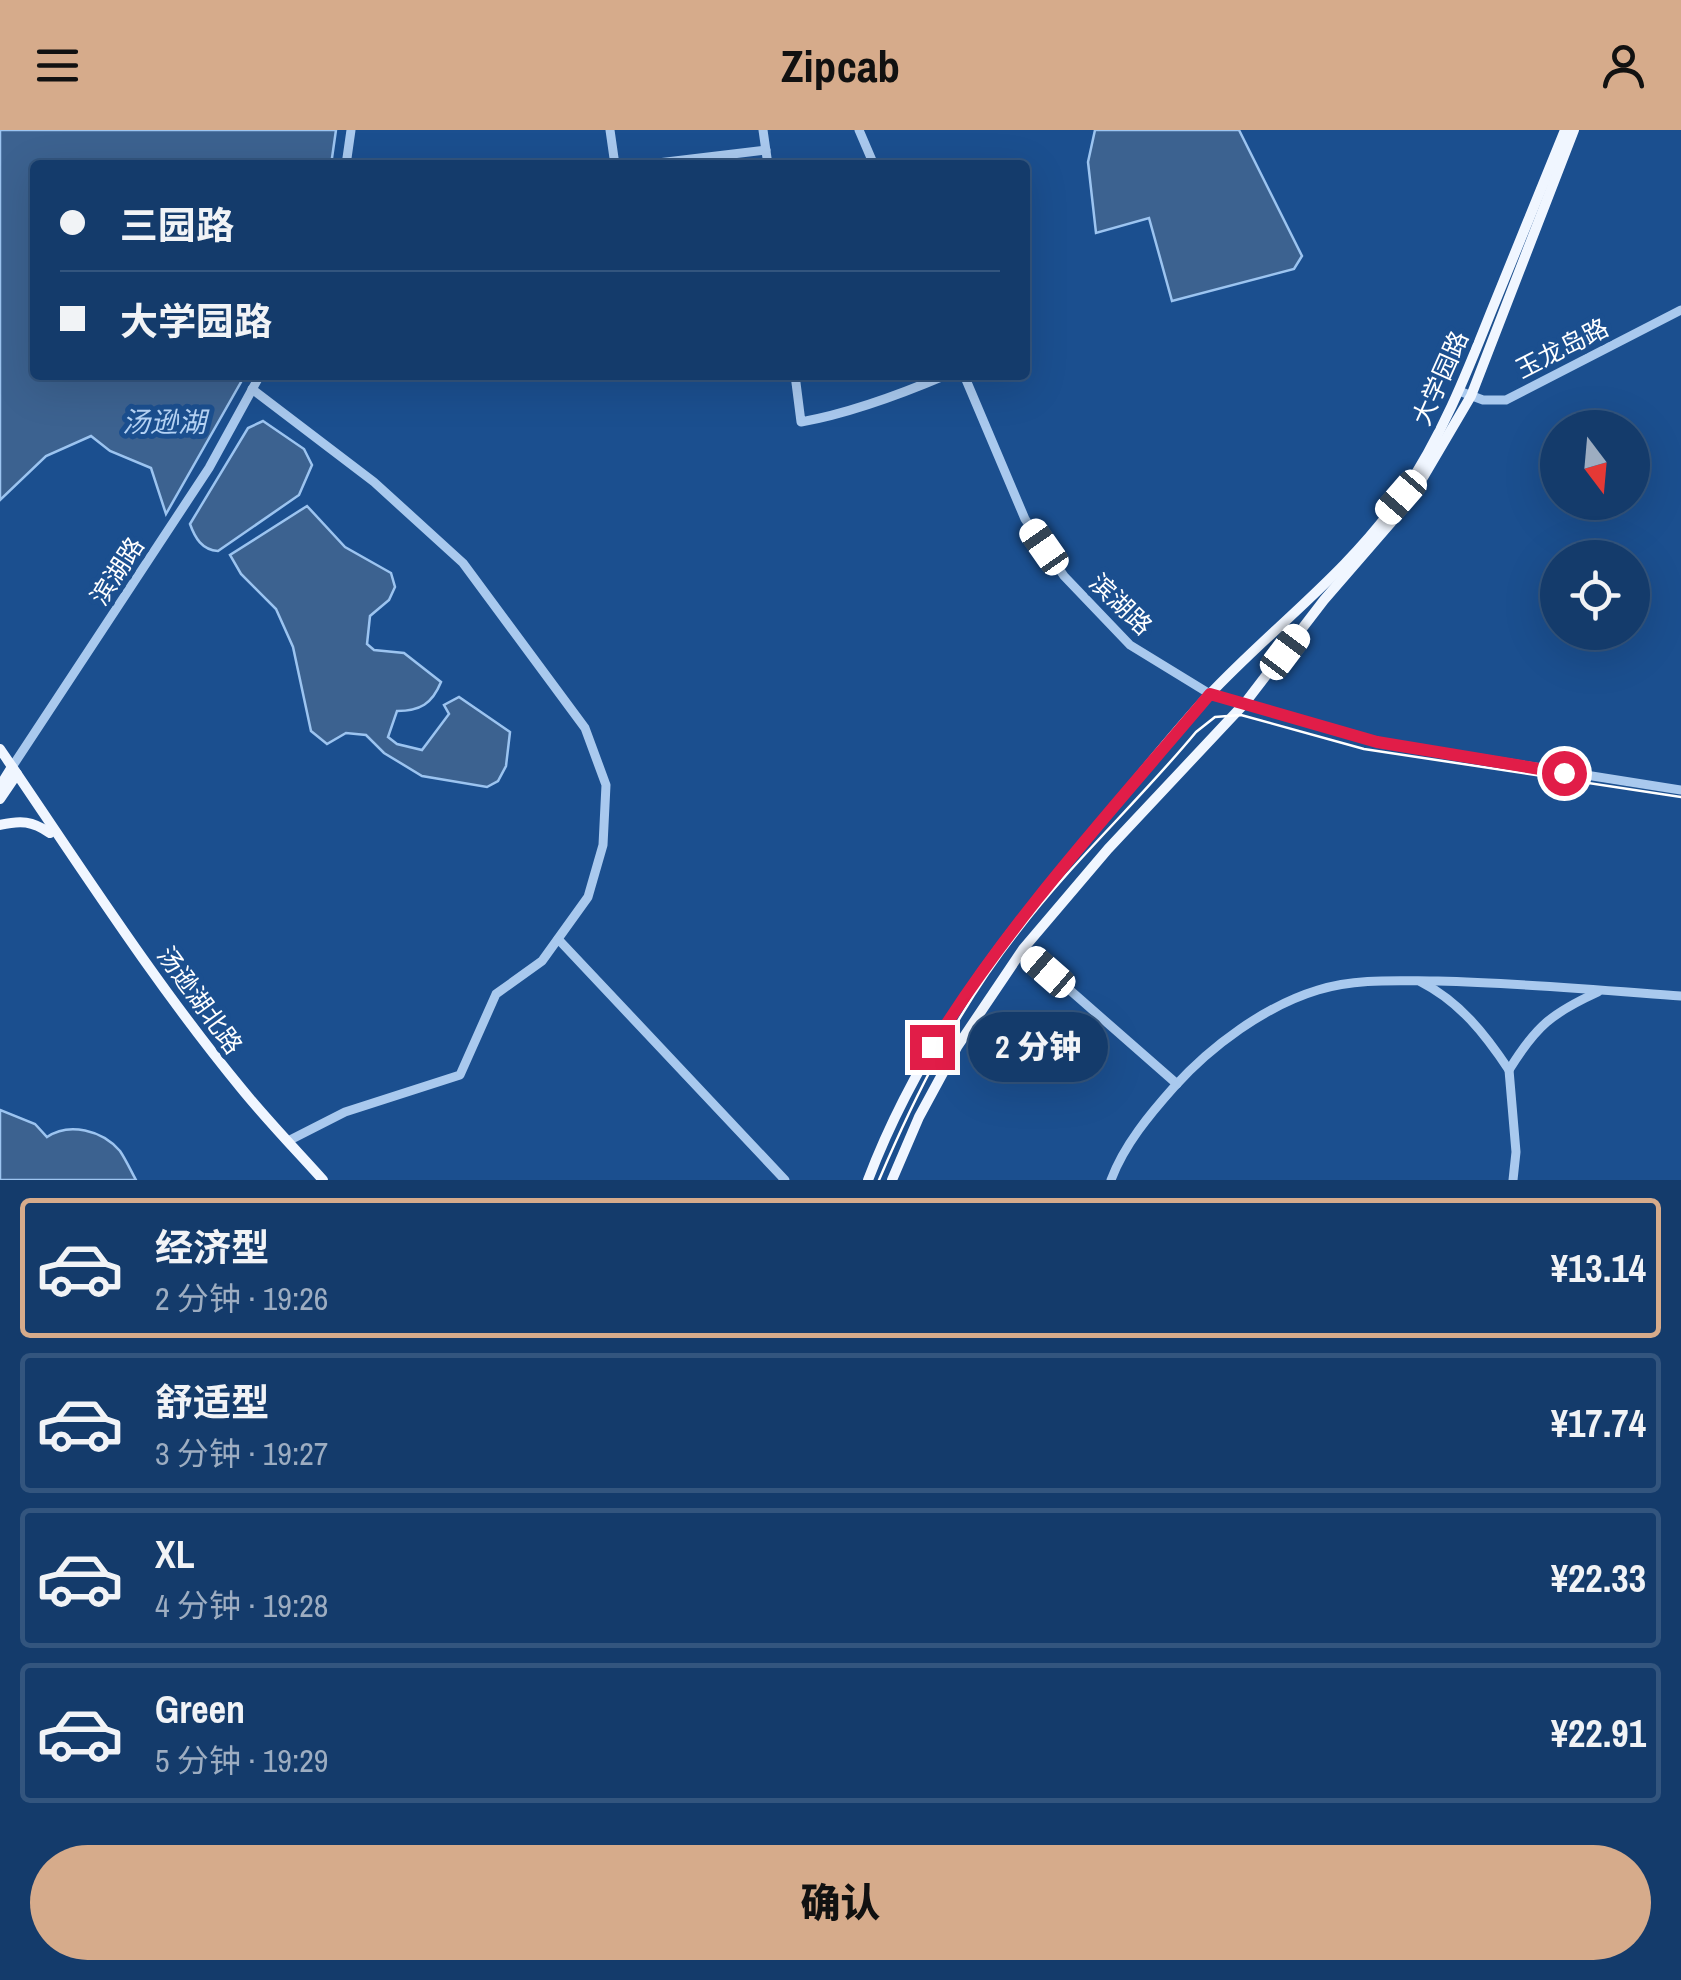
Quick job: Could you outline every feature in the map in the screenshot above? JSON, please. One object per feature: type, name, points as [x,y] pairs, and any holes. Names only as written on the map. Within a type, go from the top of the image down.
[{"type":"main road","name":"大学园路","points":[[868,1180],[900,1106],[968,988],[1020,917],[1210,694],[1317,595],[1401,497],[1459,391],[1565,130]]},
{"type":"main road","name":"大学园路","points":[[892,1180],[919,1118],[958,1048],[1022,949],[1108,849],[1245,703],[1324,600],[1408,503],[1470,396],[1574,130]]},
{"type":"main road","name":"汤逊湖北路","points":[[0,749],[56,836],[210,1050],[323,1180]]},
{"type":"main road","name":"滨湖路","points":[[0,786],[15,770]]},
{"type":"main road","name":"滨湖路","points":[[0,799],[15,770]]},
{"type":"main road","points":[[0,825],[34,822],[56,836]]},
{"type":"street","points":[[347,160],[351,130]]},
{"type":"street","points":[[610,130],[614,160]]},
{"type":"street","points":[[763,130],[767,160]]},
{"type":"street","points":[[859,130],[872,160]]},
{"type":"street","points":[[683,160],[766,150]]},
{"type":"street","name":"玉龙岛路","points":[[1459,391],[1496,402],[1506,400],[1681,310]]},
{"type":"street","name":"滨湖路","points":[[15,770],[208,468],[257,380]]},
{"type":"street","points":[[795,380],[800,422],[830,417],[934,380]]},
{"type":"street","name":"滨湖路","points":[[966,380],[1025,519],[1064,576],[1130,645],[1210,694],[1377,742],[1681,790]]},
{"type":"street","points":[[252,389],[374,482],[464,563],[585,728],[606,785],[603,845],[588,898],[542,961],[496,994],[460,1075],[345,1112],[288,1141]]},
{"type":"street","points":[[558,939],[785,1180]]},
{"type":"street","points":[[1022,949],[1176,1084]]},
{"type":"street","points":[[1111,1180],[1117,1164],[1152,1112],[1191,1068],[1253,1021],[1317,990],[1369,980],[1681,996]]},
{"type":"street","points":[[1418,981],[1442,993],[1470,1018],[1509,1070],[1516,1152],[1513,1180]]},
{"type":"street","points":[[1509,1070],[1529,1039],[1557,1011],[1601,990]]},
{"type":"water","name":"汤逊湖","points":[[0,130],[336,130],[332,160],[30,160],[30,380],[242,380],[166,514],[151,468],[110,451],[91,436],[46,456],[0,500]]},
{"type":"water","points":[[1095,130],[1239,130],[1302,256],[1294,269],[1172,301],[1149,218],[1096,233],[1088,162]]},
{"type":"water","points":[[263,421],[304,449],[312,465],[299,495],[218,551],[203,546],[190,524],[248,428]]},
{"type":"water","points":[[307,506],[345,547],[391,573],[395,587],[389,600],[370,616],[367,644],[374,650],[404,653],[441,682],[424,705],[397,711],[388,737],[397,744],[422,750],[449,714],[444,705],[459,697],[510,732],[506,766],[498,781],[487,787],[422,776],[384,753],[366,735],[346,733],[327,744],[311,731],[293,647],[276,609],[241,574],[230,555]]},
{"type":"water","points":[[0,1110],[35,1124],[47,1137],[75,1129],[95,1133],[120,1151],[136,1180],[0,1180]]},
{"type":"tram line","points":[[879,1180],[940,1052],[997,962],[1061,881],[1196,732],[1215,717],[1241,715],[1364,749],[1681,797]]},
{"type":"route","points":[[932,1047],[968,988],[1020,917],[1210,694],[1377,742],[1564,773]]}]
